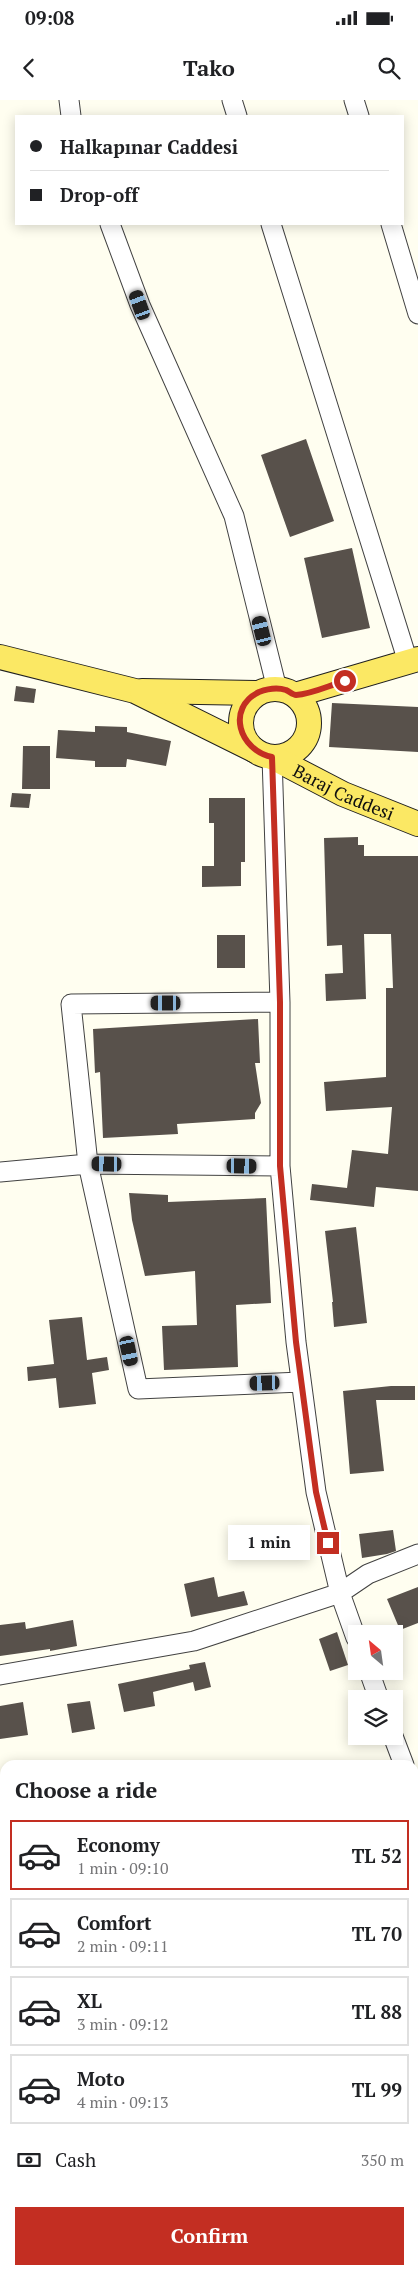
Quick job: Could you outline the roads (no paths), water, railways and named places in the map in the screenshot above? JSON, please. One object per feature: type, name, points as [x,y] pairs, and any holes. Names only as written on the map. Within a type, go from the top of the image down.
[{"type":"main road","points":[[0,657],[135,691],[276,692],[306,710],[308,730],[305,739],[291,752],[263,754],[247,744],[240,726],[244,707],[276,692],[413,660]]},
{"type":"main road","name":"Baraj Caddesi","points":[[135,691],[343,794],[418,824]]},
{"type":"street","points":[[69,100],[72,115]]},
{"type":"street","points":[[232,100],[237,115]]},
{"type":"street","points":[[354,100],[359,115]]},
{"type":"street","points":[[110,225],[140,305],[234,516],[276,692]]},
{"type":"street","points":[[271,225],[413,660]]},
{"type":"street","points":[[391,225],[418,314]]},
{"type":"street","points":[[263,754],[280,1002],[280,1166],[301,1382],[316,1492],[340,1593],[351,1625]]},
{"type":"street","points":[[280,1002],[71,1004],[88,1164],[138,1388],[301,1382]]},
{"type":"street","points":[[0,1172],[88,1164],[280,1166]]},
{"type":"street","points":[[0,1675],[194,1641],[340,1593],[368,1574],[418,1554]]},
{"type":"street","points":[[396,1745],[402,1760]]}]
